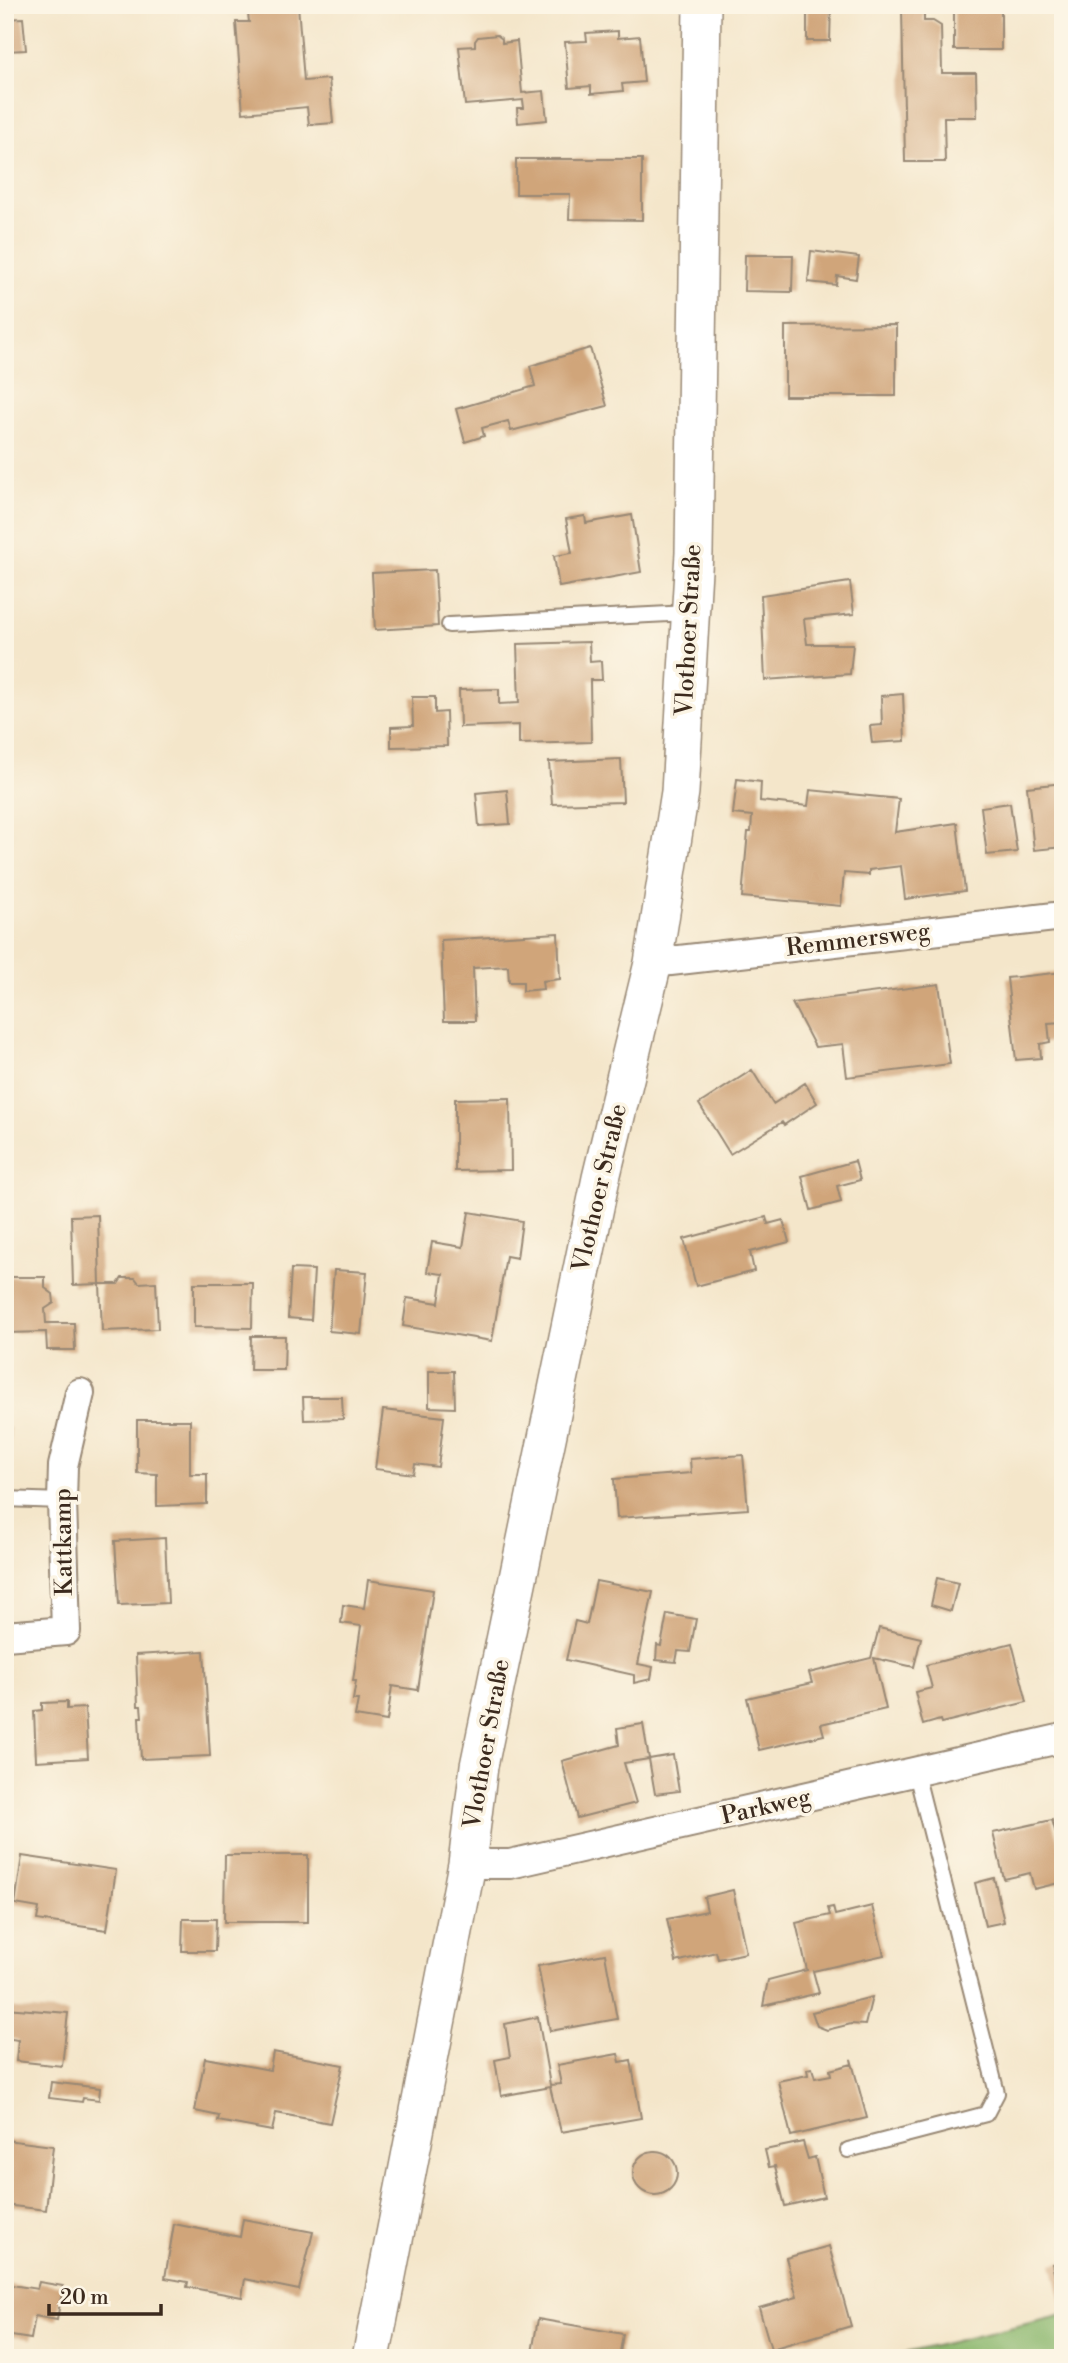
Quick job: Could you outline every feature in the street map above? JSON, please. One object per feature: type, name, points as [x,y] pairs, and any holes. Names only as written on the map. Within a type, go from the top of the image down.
[{"type":"street","name":"Vlothoer Straße","points":[[371,2358],[467,1864],[482,1752],[601,1178],[653,963],[680,792],[694,553],[702,5]]},
{"type":"street","name":"Remmersweg","points":[[653,963],[1063,916]]},
{"type":"street","name":"Kattkamp","points":[[5,1636],[66,1631],[63,1466],[80,1393]]},
{"type":"street","name":"Parkweg","points":[[467,1864],[510,1864],[1063,1738]]},
{"type":"lane","points":[[449,625],[690,612]]},
{"type":"lane","points":[[5,1499],[62,1501]]},
{"type":"lane","points":[[848,2150],[986,2115],[997,2093],[916,1773]]},
{"type":"green space","points":[[1063,2315],[1063,2358],[885,2358]]},
{"type":"building","points":[[247,5],[298,5],[304,81],[329,79],[333,123],[309,125],[307,107],[243,113],[236,22],[249,22]]},
{"type":"building","points":[[807,5],[831,5],[830,41],[807,41]]},
{"type":"building","points":[[954,5],[1001,5],[1001,50],[954,50]]},
{"type":"building","points":[[924,7],[924,21],[933,21],[941,26],[942,73],[976,73],[977,117],[944,117],[945,162],[905,162],[902,8]]},
{"type":"building","points":[[23,18],[26,50],[5,51],[5,19]]},
{"type":"building","points":[[618,31],[618,38],[640,36],[644,82],[622,84],[623,91],[591,94],[591,86],[569,88],[565,42],[587,41],[586,33]]},
{"type":"building","points":[[497,35],[502,39],[502,43],[517,41],[522,93],[544,91],[547,120],[518,123],[517,108],[524,108],[523,100],[465,105],[459,47],[475,46],[478,37]]},
{"type":"building","points":[[516,159],[642,159],[642,220],[569,219],[570,194],[516,194]]},
{"type":"building","points":[[811,251],[859,257],[856,279],[837,276],[836,285],[808,282]]},
{"type":"building","points":[[745,255],[793,255],[792,292],[744,291]]},
{"type":"building","points":[[896,325],[896,396],[785,396],[785,326]]},
{"type":"building","points":[[590,348],[607,406],[511,431],[508,421],[482,428],[484,436],[465,442],[456,409],[535,386],[530,366]]},
{"type":"building","points":[[632,515],[641,572],[559,587],[554,556],[572,553],[566,519],[585,516],[586,523]]},
{"type":"building","points":[[435,570],[438,626],[375,630],[372,573]]},
{"type":"building","points":[[850,582],[854,614],[804,619],[807,644],[853,644],[850,674],[765,680],[761,595]]},
{"type":"building","points":[[589,642],[590,662],[601,661],[602,680],[590,680],[591,742],[519,744],[519,725],[460,727],[459,690],[499,689],[499,704],[519,703],[517,644]]},
{"type":"building","points":[[903,694],[905,741],[872,743],[870,726],[882,725],[881,696]]},
{"type":"building","points":[[412,697],[435,697],[435,713],[446,712],[447,746],[391,747],[391,727],[413,726]]},
{"type":"building","points":[[621,759],[623,802],[552,804],[549,762]]},
{"type":"building","points":[[737,779],[761,782],[760,801],[808,806],[810,790],[899,799],[895,832],[957,823],[965,891],[905,899],[901,866],[869,870],[869,875],[844,873],[841,906],[742,897],[752,816],[733,814]]},
{"type":"building","points":[[1063,783],[1063,847],[1034,850],[1027,787]]},
{"type":"building","points":[[507,790],[510,824],[479,826],[476,793]]},
{"type":"building","points":[[1010,803],[1017,852],[987,855],[981,807]]},
{"type":"building","points":[[558,933],[560,979],[542,981],[543,989],[523,991],[523,982],[509,982],[508,966],[473,968],[475,1021],[444,1021],[441,940]]},
{"type":"building","points":[[1063,972],[1063,1022],[1048,1023],[1050,1042],[1040,1044],[1041,1058],[1016,1060],[1007,978]]},
{"type":"building","points":[[939,984],[950,1064],[847,1077],[843,1044],[815,1047],[792,1003]]},
{"type":"building","points":[[752,1070],[773,1104],[805,1083],[817,1103],[784,1125],[782,1122],[730,1154],[699,1104]]},
{"type":"building","points":[[510,1098],[511,1170],[455,1171],[455,1099]]},
{"type":"building","points":[[855,1161],[860,1180],[837,1186],[841,1202],[811,1210],[802,1176]]},
{"type":"building","points":[[469,1212],[522,1221],[517,1258],[506,1256],[492,1341],[403,1326],[407,1298],[439,1303],[443,1274],[427,1272],[432,1242],[463,1247]]},
{"type":"building","points":[[98,1215],[100,1284],[73,1285],[71,1216]]},
{"type":"building","points":[[766,1217],[768,1224],[783,1220],[789,1242],[750,1252],[754,1271],[696,1286],[684,1239]]},
{"type":"building","points":[[291,1269],[314,1270],[311,1320],[288,1318]]},
{"type":"building","points":[[334,1270],[367,1272],[361,1334],[329,1331]]},
{"type":"building","points":[[5,1277],[45,1277],[45,1288],[53,1294],[54,1303],[45,1309],[46,1323],[74,1323],[75,1350],[47,1350],[46,1332],[5,1333]]},
{"type":"building","points":[[122,1278],[135,1278],[139,1283],[156,1282],[158,1329],[102,1331],[100,1284],[118,1284]]},
{"type":"building","points":[[194,1283],[253,1283],[252,1328],[194,1327]]},
{"type":"building","points":[[251,1336],[285,1336],[284,1370],[250,1370]]},
{"type":"building","points":[[429,1371],[454,1371],[455,1408],[429,1407]]},
{"type":"building","points":[[303,1397],[342,1397],[343,1419],[304,1420]]},
{"type":"building","points":[[383,1410],[444,1417],[438,1467],[415,1464],[413,1474],[375,1469]]},
{"type":"building","points":[[137,1420],[190,1420],[190,1474],[207,1474],[207,1504],[157,1506],[157,1474],[137,1473]]},
{"type":"building","points":[[5,1428],[10,1428],[10,1473],[5,1473]]},
{"type":"building","points":[[743,1455],[748,1509],[617,1518],[614,1479],[691,1473],[690,1459]]},
{"type":"building","points":[[165,1538],[168,1603],[119,1605],[115,1541]]},
{"type":"building","points":[[937,1578],[958,1583],[951,1611],[931,1605]]},
{"type":"building","points":[[368,1580],[433,1590],[418,1690],[392,1686],[387,1721],[355,1716],[358,1700],[353,1700],[356,1681],[353,1681],[361,1626],[341,1623],[343,1605],[364,1608]]},
{"type":"building","points":[[596,1581],[653,1592],[638,1664],[653,1667],[651,1679],[634,1683],[634,1675],[566,1660],[575,1621],[587,1624]]},
{"type":"building","points":[[667,1614],[696,1619],[690,1652],[678,1651],[676,1662],[656,1660],[657,1645],[661,1646]]},
{"type":"building","points":[[879,1628],[921,1638],[914,1667],[874,1658],[886,1709],[821,1724],[824,1735],[759,1750],[747,1698],[812,1683],[809,1673],[871,1658]]},
{"type":"building","points":[[1012,1643],[1027,1702],[923,1725],[915,1692],[932,1688],[926,1665]]},
{"type":"building","points":[[204,1651],[210,1756],[141,1759],[139,1717],[142,1717],[141,1706],[138,1706],[136,1655]]},
{"type":"building","points":[[67,1702],[67,1709],[85,1708],[88,1758],[36,1761],[34,1711],[42,1710],[42,1703]]},
{"type":"building","points":[[643,1724],[649,1759],[624,1763],[636,1803],[577,1818],[562,1761],[619,1745],[617,1728]]},
{"type":"building","points":[[673,1755],[679,1791],[655,1794],[649,1759]]},
{"type":"building","points":[[1052,1820],[1063,1858],[1063,1882],[1034,1889],[1030,1873],[1004,1879],[993,1833]]},
{"type":"building","points":[[225,1855],[308,1855],[308,1922],[224,1922]]},
{"type":"building","points":[[22,1856],[116,1870],[107,1930],[37,1920],[39,1908],[15,1904]]},
{"type":"building","points":[[994,1878],[1004,1922],[985,1926],[975,1883]]},
{"type":"building","points":[[733,1890],[746,1953],[718,1959],[716,1952],[676,1962],[667,1919],[707,1911],[704,1897]]},
{"type":"building","points":[[872,1906],[884,1955],[813,1971],[819,1993],[763,2006],[768,1980],[807,1970],[796,1923],[830,1915],[828,1908],[833,1907],[835,1915]]},
{"type":"building","points":[[183,1919],[216,1919],[215,1951],[182,1951]]},
{"type":"building","points":[[605,1954],[617,2019],[550,2031],[538,1966]]},
{"type":"building","points":[[872,1997],[865,2025],[851,2024],[827,2030],[817,2026],[812,2012]]},
{"type":"building","points":[[5,2008],[68,2013],[62,2066],[16,2061],[18,2040],[5,2038]]},
{"type":"building","points":[[538,2017],[550,2085],[561,2084],[557,2065],[618,2054],[620,2062],[631,2060],[641,2118],[561,2132],[550,2087],[501,2096],[495,2060],[510,2057],[505,2024]]},
{"type":"building","points":[[273,2052],[343,2065],[330,2123],[276,2113],[272,2131],[218,2121],[219,2116],[195,2111],[205,2058],[270,2070]]},
{"type":"building","points":[[851,2059],[867,2118],[791,2136],[778,2081],[808,2075],[807,2069],[812,2068],[815,2078],[831,2075],[830,2070],[852,2064]]},
{"type":"building","points":[[51,2082],[100,2088],[99,2100],[83,2098],[82,2102],[49,2098]]},
{"type":"building","points":[[6,2140],[53,2146],[46,2210],[5,2205]]},
{"type":"building","points":[[803,2142],[808,2159],[815,2157],[824,2197],[785,2206],[775,2166],[769,2167],[765,2150]]},
{"type":"building","points":[[655,2151],[664,2152],[671,2157],[676,2164],[676,2182],[671,2189],[664,2194],[655,2195],[646,2194],[639,2189],[634,2182],[633,2173],[634,2164],[639,2157],[646,2152]]},
{"type":"building","points":[[243,2219],[313,2232],[299,2290],[245,2279],[242,2297],[187,2287],[188,2282],[165,2278],[174,2224],[240,2237]]},
{"type":"building","points":[[829,2246],[851,2326],[771,2349],[759,2308],[797,2297],[786,2258]]},
{"type":"building","points":[[1063,2261],[1063,2304],[1062,2305],[1052,2264]]},
{"type":"building","points":[[39,2282],[63,2286],[57,2320],[35,2316],[31,2339],[5,2335],[5,2284],[37,2289]]},
{"type":"building","points":[[538,2319],[623,2334],[619,2358],[531,2358]]}]
